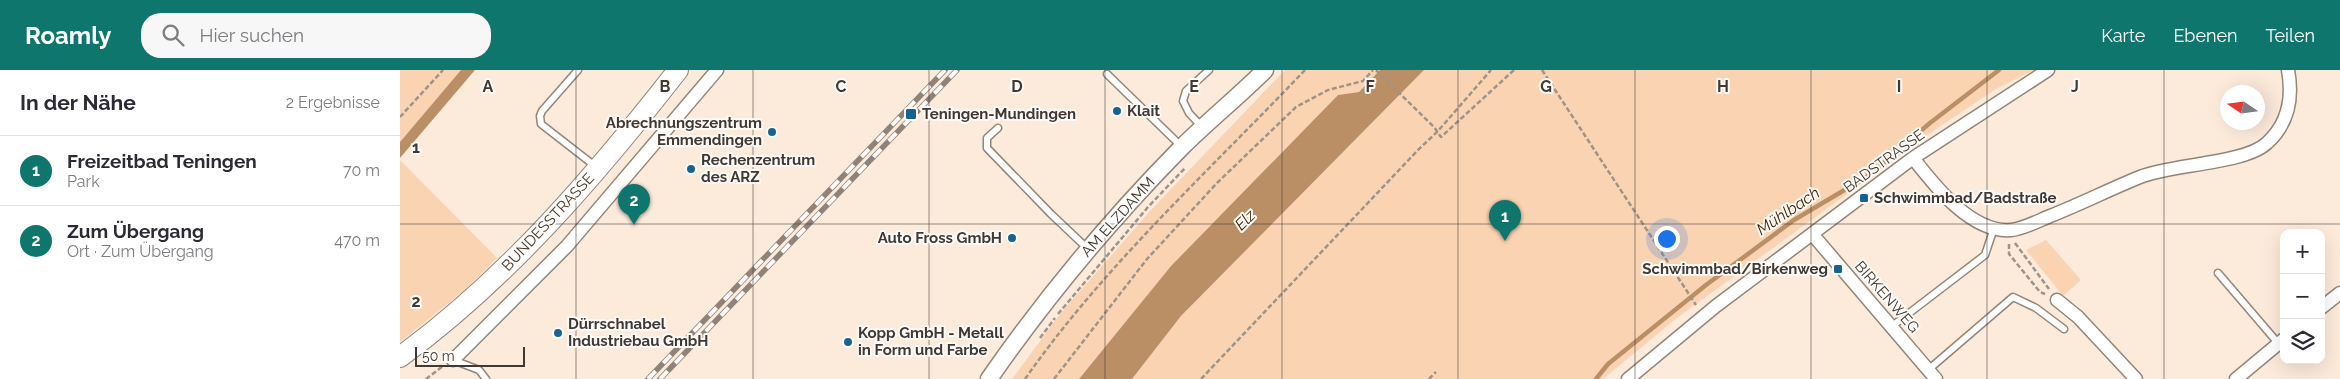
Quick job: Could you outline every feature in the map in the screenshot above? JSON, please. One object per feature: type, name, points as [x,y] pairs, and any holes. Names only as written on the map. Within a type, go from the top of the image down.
[{"type":"main road","name":"BUNDESSTRASSE","points":[[400,357],[431,334],[485,287],[553,219],[598,169],[678,70]]},
{"type":"street","points":[[453,360],[567,246],[717,70]]},
{"type":"street","name":"AM ELZDAMM","points":[[989,379],[1050,296],[1088,249],[1187,154],[1204,129],[1265,70]]},
{"type":"street","name":"BADSTRASSE","points":[[1628,379],[1710,311],[1913,158],[2033,74],[2048,70]]},
{"type":"street","points":[[1913,158],[1955,207],[1969,218],[2010,230],[2091,200],[2141,176],[2240,155],[2266,144],[2282,125],[2291,101],[2288,70]]},
{"type":"street","name":"BIRKENWEG","points":[[1813,235],[1932,374]]},
{"type":"street","points":[[2325,305],[2340,293]]},
{"type":"street","points":[[2058,300],[2078,317],[2136,379]]},
{"type":"street","points":[[2236,379],[2280,342]]},
{"type":"lane","points":[[578,70],[542,111],[540,116],[541,124],[598,169]]},
{"type":"lane","points":[[1204,129],[1189,114],[1183,101],[1186,91],[1209,70]]},
{"type":"lane","points":[[1107,74],[1187,154]]},
{"type":"lane","points":[[998,128],[987,138],[987,148],[1028,192],[1088,249]]},
{"type":"lane","points":[[1891,327],[1985,255],[1994,226]]},
{"type":"lane","points":[[2218,273],[2280,340]]},
{"type":"lane","points":[[1932,374],[2013,297],[2036,308],[2064,329]]},
{"type":"lane","points":[[453,360],[479,370],[486,379]]},
{"type":"path","points":[[400,117],[443,70]]},
{"type":"path","points":[[1025,379],[1044,352],[1118,264],[1305,70]]},
{"type":"path","points":[[1054,379],[1147,259],[1217,183],[1296,107],[1328,90],[1364,81],[1375,70],[1434,126],[1441,137],[1514,70]]},
{"type":"path","points":[[1201,379],[1438,131],[1491,70]]},
{"type":"path","points":[[1542,70],[1694,301]]},
{"type":"path","points":[[1034,345],[1187,154]]},
{"type":"path","points":[[2010,230],[2016,246],[2058,300]]},
{"type":"path","points":[[2010,230],[2009,254],[2040,292],[2058,300]]},
{"type":"path","points":[[426,379],[453,360]]},
{"type":"path","points":[[1429,379],[1436,372]]},
{"type":"shaded area","points":[[400,70],[461,70],[400,142]]},
{"type":"shaded area","points":[[1285,70],[1380,70],[1359,92],[1338,95],[1171,266],[1079,379],[1012,379],[1060,314],[1151,210]]},
{"type":"shaded area","points":[[1424,70],[2034,70],[1996,89],[1939,127],[1677,318],[1603,379],[1132,379],[1181,316]]},
{"type":"shaded area","points":[[400,160],[497,258],[467,288],[400,342]]},
{"type":"shaded area","points":[[2046,240],[2081,280],[2063,296],[2026,250]]},
{"type":"water","points":[[461,70],[475,70],[400,158],[400,142]]},
{"type":"water","name":"Elz","points":[[1380,70],[1424,70],[1181,316],[1132,379],[1079,379],[1171,266],[1338,95],[1359,92]]},
{"type":"waterway","name":"Mühlbach","points":[[1596,379],[1608,364],[1706,285],[1794,220],[1868,176],[1930,123],[1999,70]]},
{"type":"railway","points":[[648,379],[945,70]]},
{"type":"railway","points":[[660,379],[957,70]]},
{"type":"place","name":"Klait","points":[[1117,111]]},
{"type":"place","name":"Teningen-Mundingen","points":[[911,114]]},
{"type":"place","name":"Abrechnungszentrum Emmendingen","points":[[772,132]]},
{"type":"place","name":"Rechenzentrum des ARZ","points":[[691,169]]},
{"type":"place","name":"Schwimmbad/Badstraße","points":[[1864,198]]},
{"type":"place","name":"Zum Übergang","points":[[634,225]]},
{"type":"place","name":"Auto Fross GmbH","points":[[1012,238]]},
{"type":"place","name":"Freizeitbad Teningen","points":[[1505,241]]},
{"type":"place","name":"Schwimmbad/Birkenweg","points":[[1838,269]]},
{"type":"place","name":"Dürrschnabel Industriebau GmbH","points":[[558,333]]},
{"type":"place","name":"Kopp GmbH - Metall in Form und Farbe","points":[[848,342]]}]
